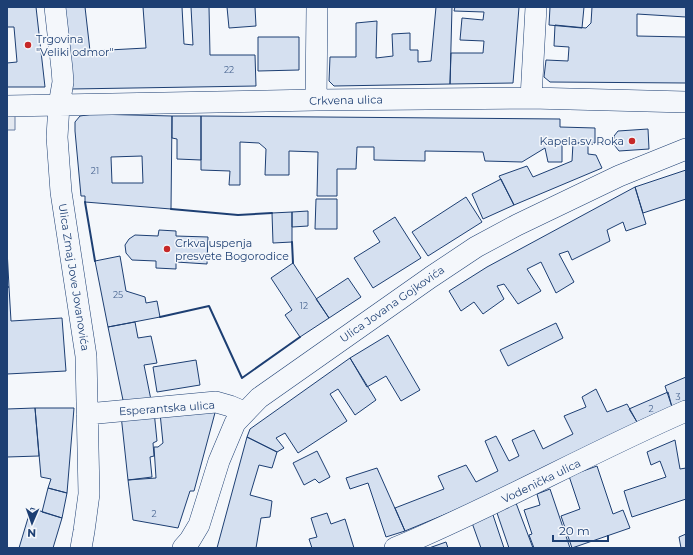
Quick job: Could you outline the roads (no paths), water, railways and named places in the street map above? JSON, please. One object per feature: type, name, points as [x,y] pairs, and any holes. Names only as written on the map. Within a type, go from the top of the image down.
[{"type":"street","name":"Ulica Zmaj Jove Jovanovića","points":[[55,7],[63,82],[58,138],[61,192],[86,356],[89,494],[81,548]]},
{"type":"street","points":[[316,100],[317,7]]},
{"type":"street","points":[[530,98],[536,7]]},
{"type":"street","name":"Crkvena ulica","points":[[7,106],[316,100],[530,98],[686,102]]},
{"type":"street","name":"Ulica Jovana Gojkovića","points":[[183,548],[199,525],[219,461],[235,423],[259,398],[430,276],[476,247],[517,225],[619,176],[686,149]]},
{"type":"street","name":"Esperantska ulica","points":[[87,414],[216,402],[244,412]]},
{"type":"street","name":"Vodenička ulica","points":[[395,548],[453,523],[660,422],[686,411]]},
{"type":"place","name":"Trgovina \"Veliki odmor\"","points":[[28,45]]},
{"type":"place","name":"Kapela sv. Roka","points":[[632,141]]},
{"type":"place","name":"Crkva uspenja presvete Bogorodice","points":[[167,249]]}]
